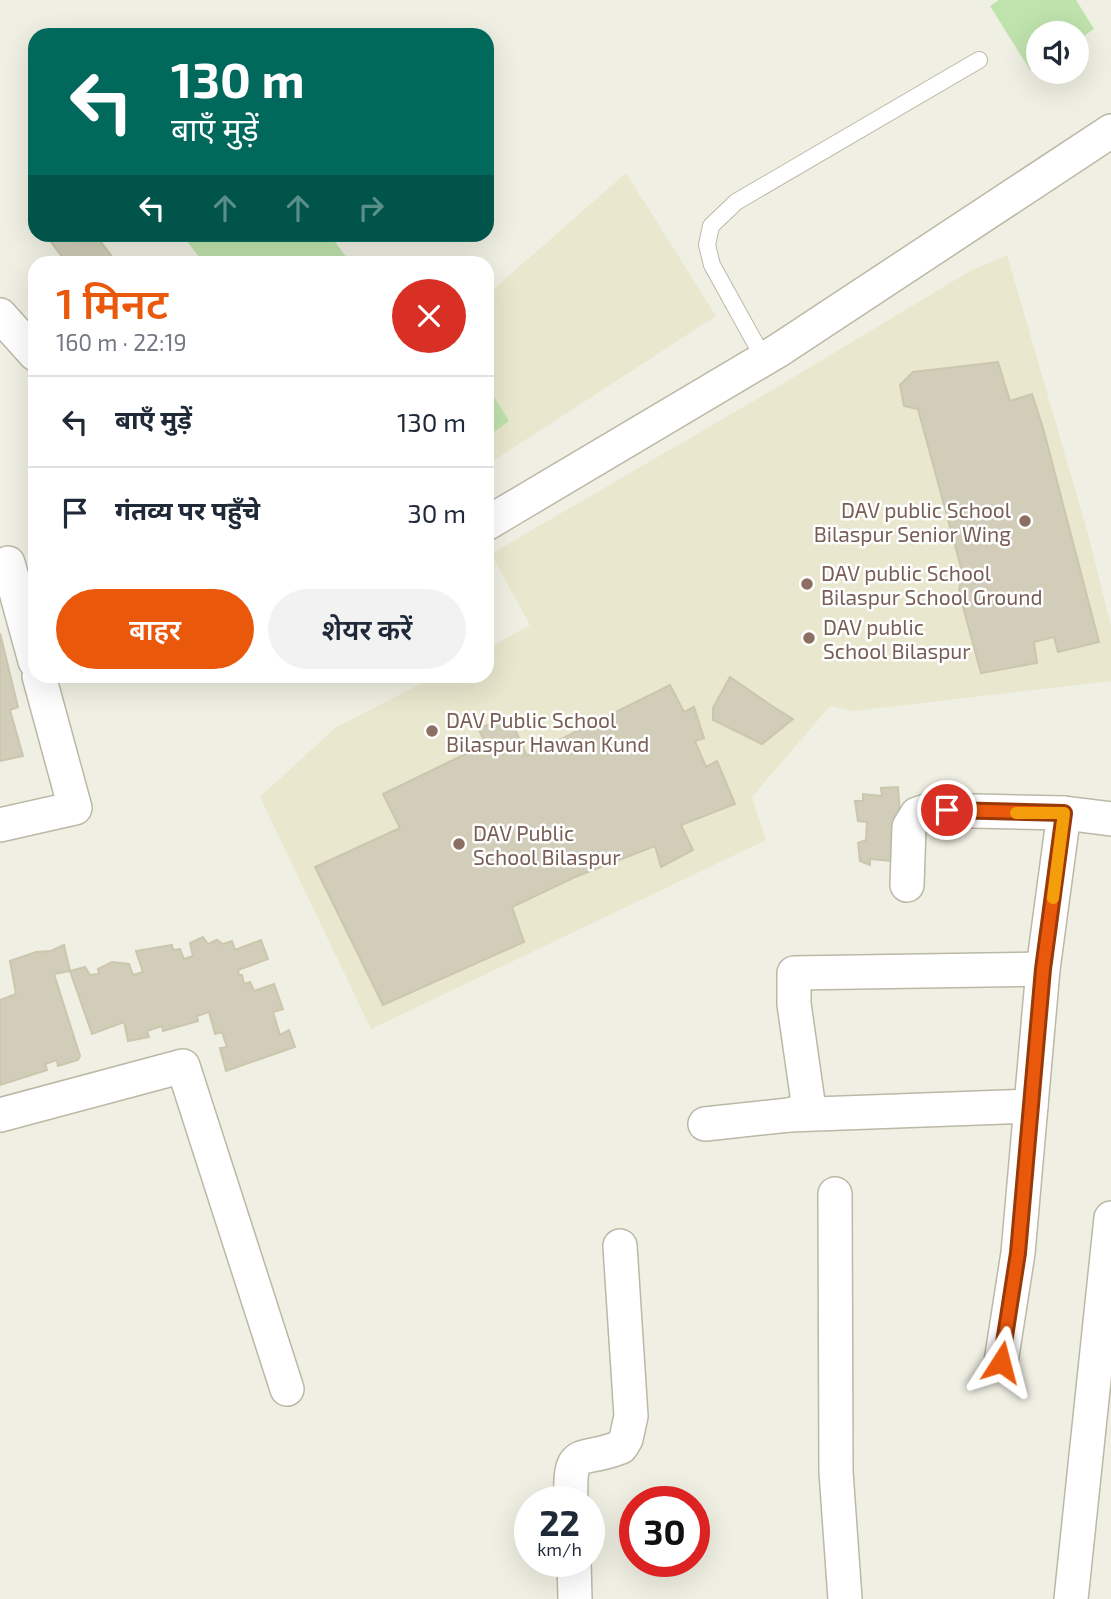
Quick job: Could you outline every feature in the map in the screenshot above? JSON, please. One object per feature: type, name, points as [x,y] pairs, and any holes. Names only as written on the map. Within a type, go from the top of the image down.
[{"type":"street","points":[[494,519],[764,359],[1111,131]]},
{"type":"street","points":[[0,315],[28,346]]},
{"type":"street","points":[[14,561],[28,628]]},
{"type":"street","points":[[0,825],[75,808],[41,683]]},
{"type":"street","points":[[907,885],[909,827],[917,814],[929,810],[1064,813],[1111,819]]},
{"type":"street","points":[[1001,1362],[1018,1253],[1043,969],[1064,813]]},
{"type":"street","points":[[789,1115],[809,1108],[794,1004],[794,973],[1043,969]]},
{"type":"street","points":[[0,1115],[183,1066],[287,1389]]},
{"type":"street","points":[[705,1124],[789,1115],[1031,1106]]},
{"type":"street","points":[[835,1194],[836,1472],[845,1599]]},
{"type":"street","points":[[1071,1599],[1111,1218]]},
{"type":"street","points":[[570,1486],[574,1461],[581,1456],[621,1447],[630,1427],[620,1246]]},
{"type":"street","points":[[574,1577],[575,1599]]},
{"type":"lane","points":[[764,359],[712,265],[707,245],[711,226],[736,202],[979,60]]},
{"type":"shaded area","points":[[626,173],[716,316],[494,460],[494,289]]},
{"type":"shaded area","name":"DAV public School Bilaspur","points":[[1007,255],[1088,534],[1111,627],[1111,681],[854,711],[830,706],[752,797],[766,840],[371,1029],[260,797],[335,728],[422,683],[494,683],[494,645],[530,625],[494,559],[494,552],[970,271]]},
{"type":"green space","points":[[999,0],[1076,0],[1094,29],[1089,32],[1089,21],[1026,21],[1026,64],[990,6]]},
{"type":"green space","points":[[187,242],[335,242],[346,256],[198,256]]},
{"type":"green space","points":[[494,397],[509,421],[494,432]]},
{"type":"building","points":[[51,242],[101,242],[112,256],[62,256]]},
{"type":"building","name":"DAV public School Bilaspur Senior Wing","points":[[998,362],[1010,401],[1032,394],[1099,642],[1058,652],[1054,637],[1034,642],[1037,663],[981,673],[959,592],[962,571],[918,409],[904,406],[900,385],[913,372]]},
{"type":"building","points":[[0,633],[18,707],[10,710],[23,756],[0,761]]},
{"type":"building","points":[[730,677],[793,719],[762,744],[713,720],[713,708]]},
{"type":"building","points":[[670,685],[684,712],[694,707],[704,738],[695,741],[706,767],[717,761],[735,804],[681,825],[693,850],[661,867],[655,846],[575,877],[512,907],[524,942],[383,1005],[315,867],[400,828],[383,794],[486,744],[478,728],[510,718],[527,756]]},
{"type":"building","points":[[898,787],[902,840],[892,843],[891,861],[870,859],[870,865],[860,861],[858,843],[866,840],[867,822],[858,821],[855,801],[863,801],[863,794],[882,796],[881,788]]},
{"type":"building","points":[[203,937],[208,944],[217,940],[223,944],[232,941],[235,950],[261,940],[268,959],[238,970],[239,975],[242,975],[244,984],[250,982],[254,991],[274,984],[283,1009],[273,1012],[280,1035],[289,1030],[295,1047],[226,1071],[220,1048],[227,1047],[222,1032],[215,1034],[209,1012],[197,1016],[198,1021],[163,1031],[162,1026],[147,1031],[149,1037],[128,1041],[124,1022],[92,1034],[70,971],[85,967],[90,975],[99,974],[98,969],[112,962],[129,964],[133,975],[143,972],[136,951],[172,945],[173,950],[180,949],[184,959],[193,956],[190,943]]},
{"type":"building","points":[[64,945],[70,971],[54,974],[80,1056],[78,1060],[58,1066],[57,1060],[45,1064],[47,1070],[0,1085],[0,1000],[16,994],[10,961]]},
{"type":"slow traffic","points":[[1016,813],[1064,813],[1053,898]]},
{"type":"place","name":"DAV public School Bilaspur Senior Wing","points":[[1025,521]]},
{"type":"place","name":"DAV public School Bilaspur School Ground","points":[[807,584]]},
{"type":"place","name":"DAV public School Bilaspur","points":[[809,638]]},
{"type":"place","name":"DAV Public School Bilaspur Hawan Kund","points":[[432,731]]},
{"type":"place","name":"DAV Public School Bilaspur","points":[[459,844]]},
{"type":"route","points":[[947,810],[1064,813],[1043,969],[1018,1253],[1001,1362]]}]
